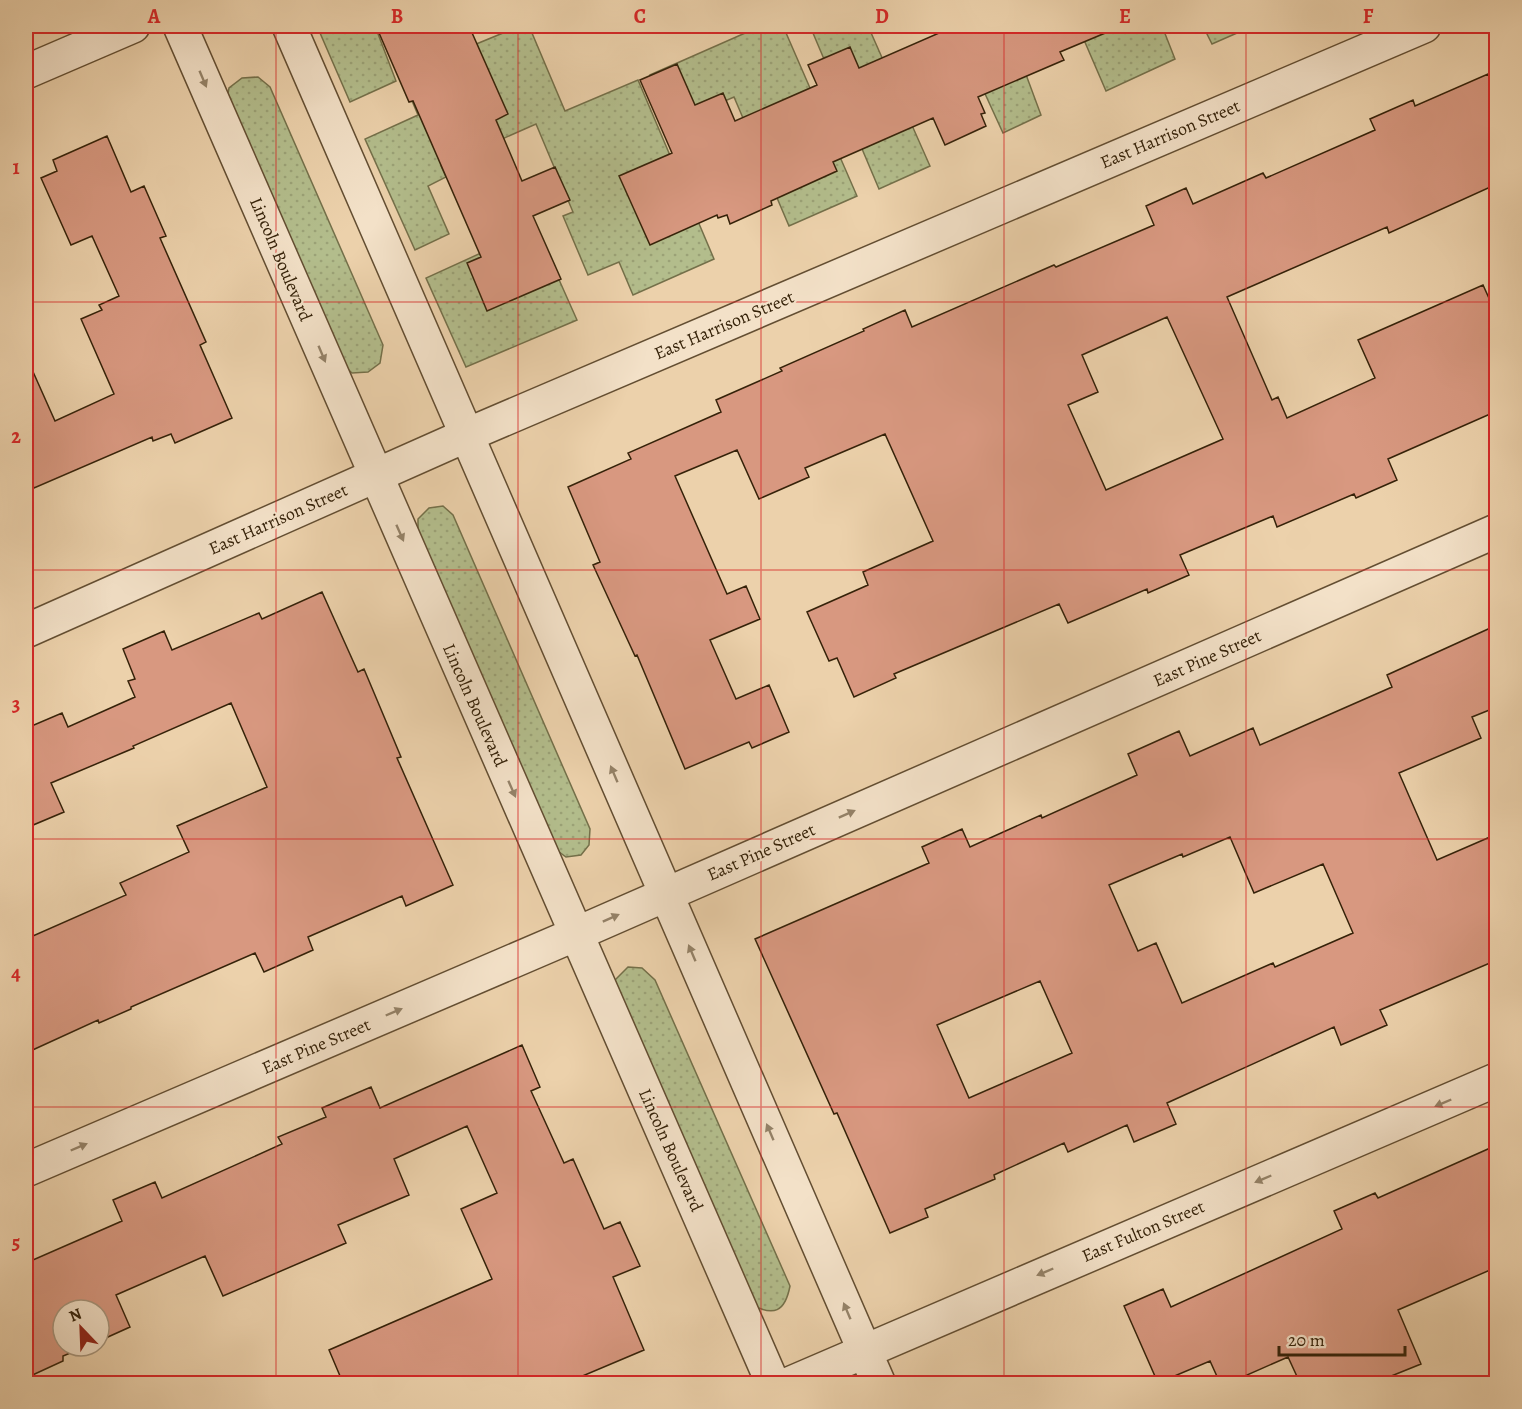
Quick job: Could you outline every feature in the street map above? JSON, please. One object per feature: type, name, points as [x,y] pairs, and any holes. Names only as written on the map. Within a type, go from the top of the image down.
[{"type":"street","points":[[26,72],[133,26]]},
{"type":"street","name":"Lincoln Boulevard","points":[[180,26],[773,1383]]},
{"type":"street","points":[[289,26],[879,1383]]},
{"type":"street","name":"East Harrison Street","points":[[26,631],[467,435],[1424,26]]},
{"type":"street","name":"East Pine Street","points":[[26,1170],[576,934],[1497,531]]},
{"type":"street","name":"East Fulton Street","points":[[789,1383],[1497,1080]]},
{"type":"green space","points":[[317,26],[375,26],[396,81],[350,102]]},
{"type":"green space","points":[[520,26],[529,26],[565,111],[638,80],[714,259],[633,295],[619,262],[588,275],[563,216],[573,212],[536,124],[441,166],[446,177],[428,186],[449,234],[415,250],[365,139],[418,115],[401,75]]},
{"type":"green space","points":[[761,26],[783,26],[857,196],[789,226],[734,97],[671,124],[650,75]]},
{"type":"green space","points":[[810,26],[868,26],[930,166],[879,189]]},
{"type":"green space","points":[[954,26],[1008,26],[1041,115],[1003,133]]},
{"type":"green space","points":[[1078,26],[1162,26],[1175,59],[1106,91]]},
{"type":"green space","points":[[1203,26],[1253,26],[1212,44]]},
{"type":"green space","points":[[258,77],[270,87],[383,345],[380,363],[368,372],[352,373],[340,362],[226,104],[229,88],[242,78]]},
{"type":"green space","points":[[536,228],[577,320],[466,367],[426,278]]},
{"type":"green space","points":[[443,506],[453,515],[590,829],[589,845],[581,855],[566,857],[551,846],[418,534],[418,519],[429,508]]},
{"type":"green space","points":[[628,967],[642,968],[655,980],[790,1286],[785,1302],[777,1310],[766,1310],[750,1304],[614,996],[615,980]]},
{"type":"building","points":[[376,26],[469,26],[508,114],[496,120],[522,181],[555,167],[570,200],[533,216],[561,279],[487,311],[467,263],[481,257],[413,101],[409,102]]},
{"type":"building","points":[[955,26],[1122,26],[1060,52],[1064,60],[978,97],[985,113],[981,114],[986,126],[945,145],[933,118],[833,162],[837,171],[771,201],[772,205],[730,224],[727,215],[718,218],[717,215],[650,245],[619,176],[672,153],[640,80],[677,64],[695,105],[723,93],[735,121],[817,85],[808,65],[850,47],[859,68]]},
{"type":"building","points":[[1488,74],[1497,94],[1497,184],[1389,233],[1387,227],[1227,297],[1272,400],[1278,397],[1287,418],[1375,378],[1358,340],[1483,285],[1497,316],[1497,411],[1388,459],[1397,480],[1356,498],[1354,494],[1277,527],[1273,516],[1180,555],[1189,575],[1148,593],[1147,589],[1068,623],[1059,604],[894,674],[896,678],[854,697],[837,658],[829,661],[807,612],[868,585],[863,572],[933,541],[885,434],[805,468],[809,477],[759,499],[737,450],[675,476],[727,594],[746,586],[760,619],[710,640],[736,699],[769,685],[789,732],[752,748],[749,742],[685,769],[637,655],[635,656],[593,565],[600,562],[568,487],[631,459],[628,453],[721,412],[716,400],[782,371],[780,368],[905,310],[912,327],[1054,265],[1056,267],[1154,225],[1146,206],[1186,188],[1193,204],[1263,173],[1266,178],[1375,130],[1370,119],[1413,100],[1415,106]],"holes":[[[1167,317],[1223,439],[1106,490],[1068,405],[1098,392],[1082,355]]]},
{"type":"building","points":[[107,136],[131,192],[144,186],[166,236],[160,238],[206,342],[200,345],[232,418],[175,443],[171,434],[153,441],[152,437],[34,488],[26,469],[26,356],[55,421],[114,394],[81,319],[102,310],[99,305],[119,296],[92,236],[71,245],[41,178],[57,171],[53,160]]},
{"type":"building","points":[[322,592],[358,672],[364,669],[401,757],[397,758],[453,885],[406,906],[402,896],[308,937],[313,950],[264,972],[255,953],[26,1053],[26,939],[126,895],[120,883],[189,852],[177,826],[267,787],[231,703],[51,783],[64,812],[26,828],[26,725],[27,728],[62,713],[68,727],[135,697],[128,681],[135,679],[123,649],[164,631],[172,650],[259,613],[262,619]]},
{"type":"building","points":[[1497,625],[1497,707],[1472,717],[1481,738],[1399,773],[1437,860],[1497,834],[1497,960],[1380,1010],[1387,1025],[1341,1045],[1334,1027],[1167,1103],[1176,1124],[1134,1142],[1127,1125],[1068,1152],[1064,1143],[994,1175],[995,1179],[925,1209],[928,1217],[890,1233],[837,1113],[834,1114],[755,939],[929,863],[922,847],[962,829],[970,847],[1041,815],[1042,818],[1137,775],[1128,754],[1179,731],[1190,756],[1253,728],[1260,745],[1392,687],[1387,675]],"holes":[[[1230,837],[1254,893],[1323,864],[1353,933],[1275,967],[1273,963],[1182,1003],[1156,943],[1138,951],[1109,885],[1182,854],[1183,857]],[[1040,981],[1072,1053],[969,1098],[937,1025]]]},
{"type":"building","points":[[522,1045],[540,1087],[531,1091],[564,1163],[573,1159],[604,1229],[620,1222],[640,1266],[613,1277],[644,1350],[566,1383],[343,1383],[329,1350],[492,1279],[461,1209],[497,1193],[467,1126],[394,1159],[409,1195],[338,1225],[346,1243],[223,1296],[205,1256],[116,1295],[130,1327],[111,1336],[111,1298],[51,1298],[51,1358],[63,1358],[63,1361],[26,1378],[26,1263],[122,1221],[113,1200],[155,1182],[162,1198],[282,1144],[278,1137],[326,1117],[322,1108],[371,1087],[380,1108]]},
{"type":"building","points":[[1497,1145],[1497,1267],[1398,1310],[1421,1364],[1374,1383],[1300,1383],[1288,1357],[1229,1383],[1220,1383],[1210,1361],[1158,1383],[1124,1306],[1163,1289],[1171,1307],[1342,1229],[1334,1211],[1375,1193],[1378,1198]]}]
